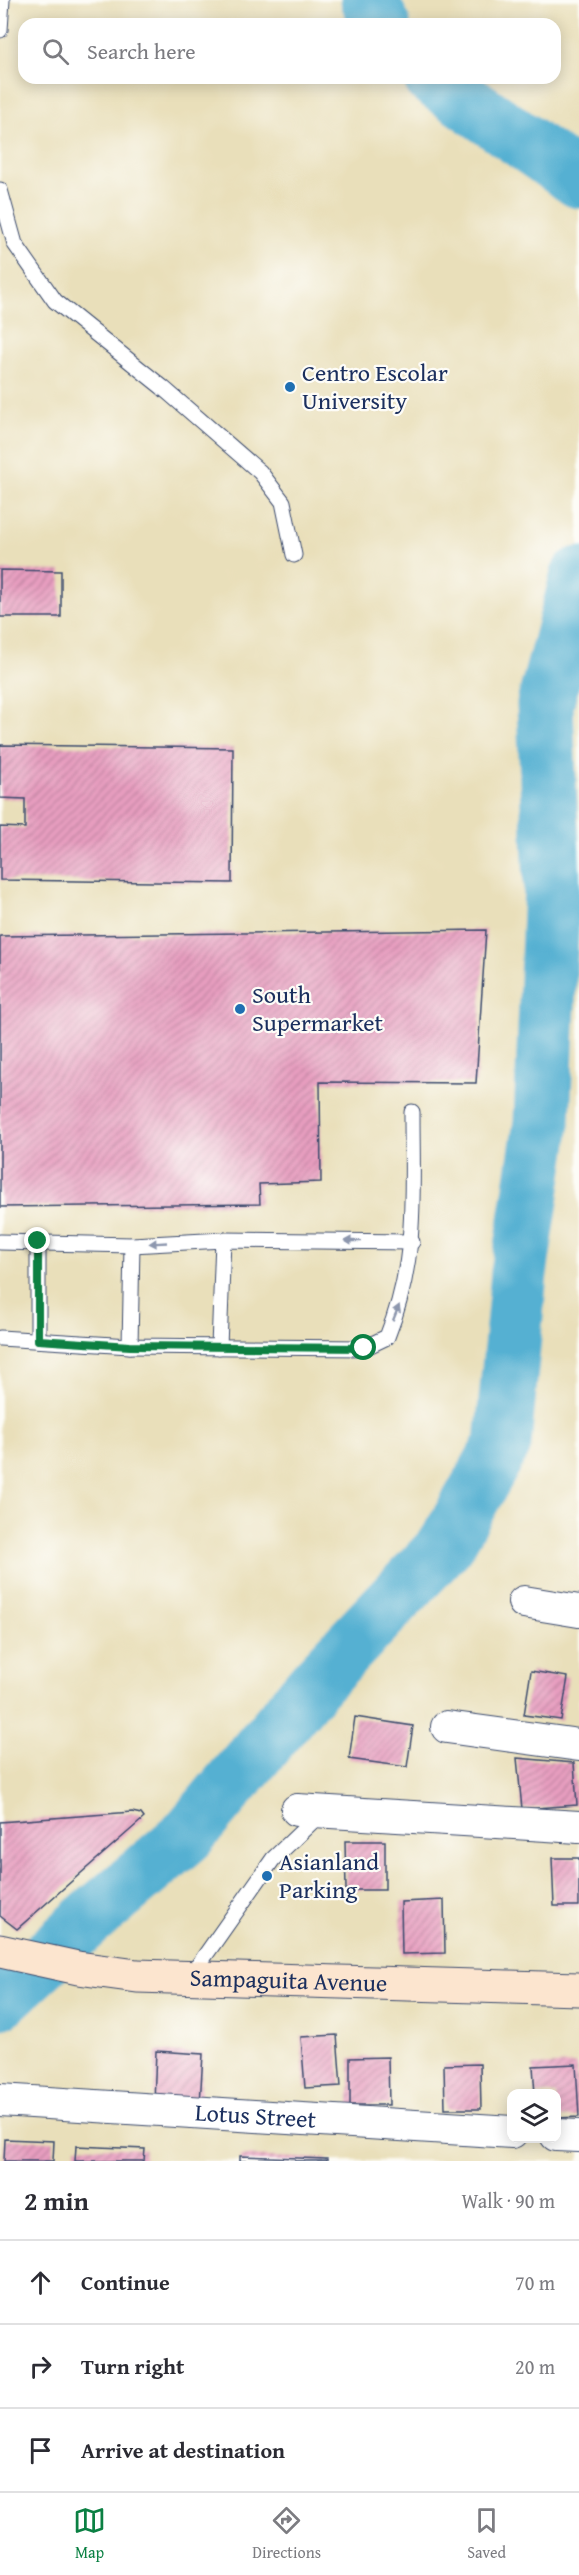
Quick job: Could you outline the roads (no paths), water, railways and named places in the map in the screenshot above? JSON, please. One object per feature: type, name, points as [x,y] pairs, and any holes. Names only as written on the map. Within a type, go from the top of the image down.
[{"type":"main road","name":"Sampaguita Avenue","points":[[0,1951],[78,1968],[137,1976],[579,1989]]},
{"type":"street","points":[[524,1602],[579,1611]]},
{"type":"street","points":[[447,1727],[579,1745]]},
{"type":"street","points":[[310,1810],[579,1827]]},
{"type":"street","name":"Lotus Street","points":[[0,2100],[507,2132]]},
{"type":"street","points":[[561,2135],[579,2136]]},
{"type":"lane","points":[[0,30],[2,0]]},
{"type":"lane","points":[[0,190],[15,244],[55,301],[162,387],[260,472],[283,502],[294,555]]},
{"type":"lane","points":[[0,1338],[130,1346],[364,1348],[387,1338],[400,1303],[412,1242],[412,1112]]},
{"type":"lane","points":[[0,1242],[38,1241],[132,1245],[223,1240],[412,1242]]},
{"type":"lane","points":[[219,1347],[223,1240]]},
{"type":"lane","points":[[38,1241],[38,1340]]},
{"type":"lane","points":[[130,1346],[132,1245]]},
{"type":"lane","points":[[190,1977],[310,1810]]},
{"type":"waterway","points":[[369,0],[379,18]]},
{"type":"waterway","points":[[441,84],[579,180]]},
{"type":"waterway","points":[[0,2001],[87,1921],[187,1836],[316,1682],[446,1545],[503,1443],[519,1273],[542,1122],[552,886],[545,704],[579,575]]},
{"type":"place","name":"Centro Escolar University","points":[[290,387]]},
{"type":"place","name":"South Supermarket","points":[[240,1009]]},
{"type":"place","name":"Asianland Parking","points":[[267,1876]]}]
